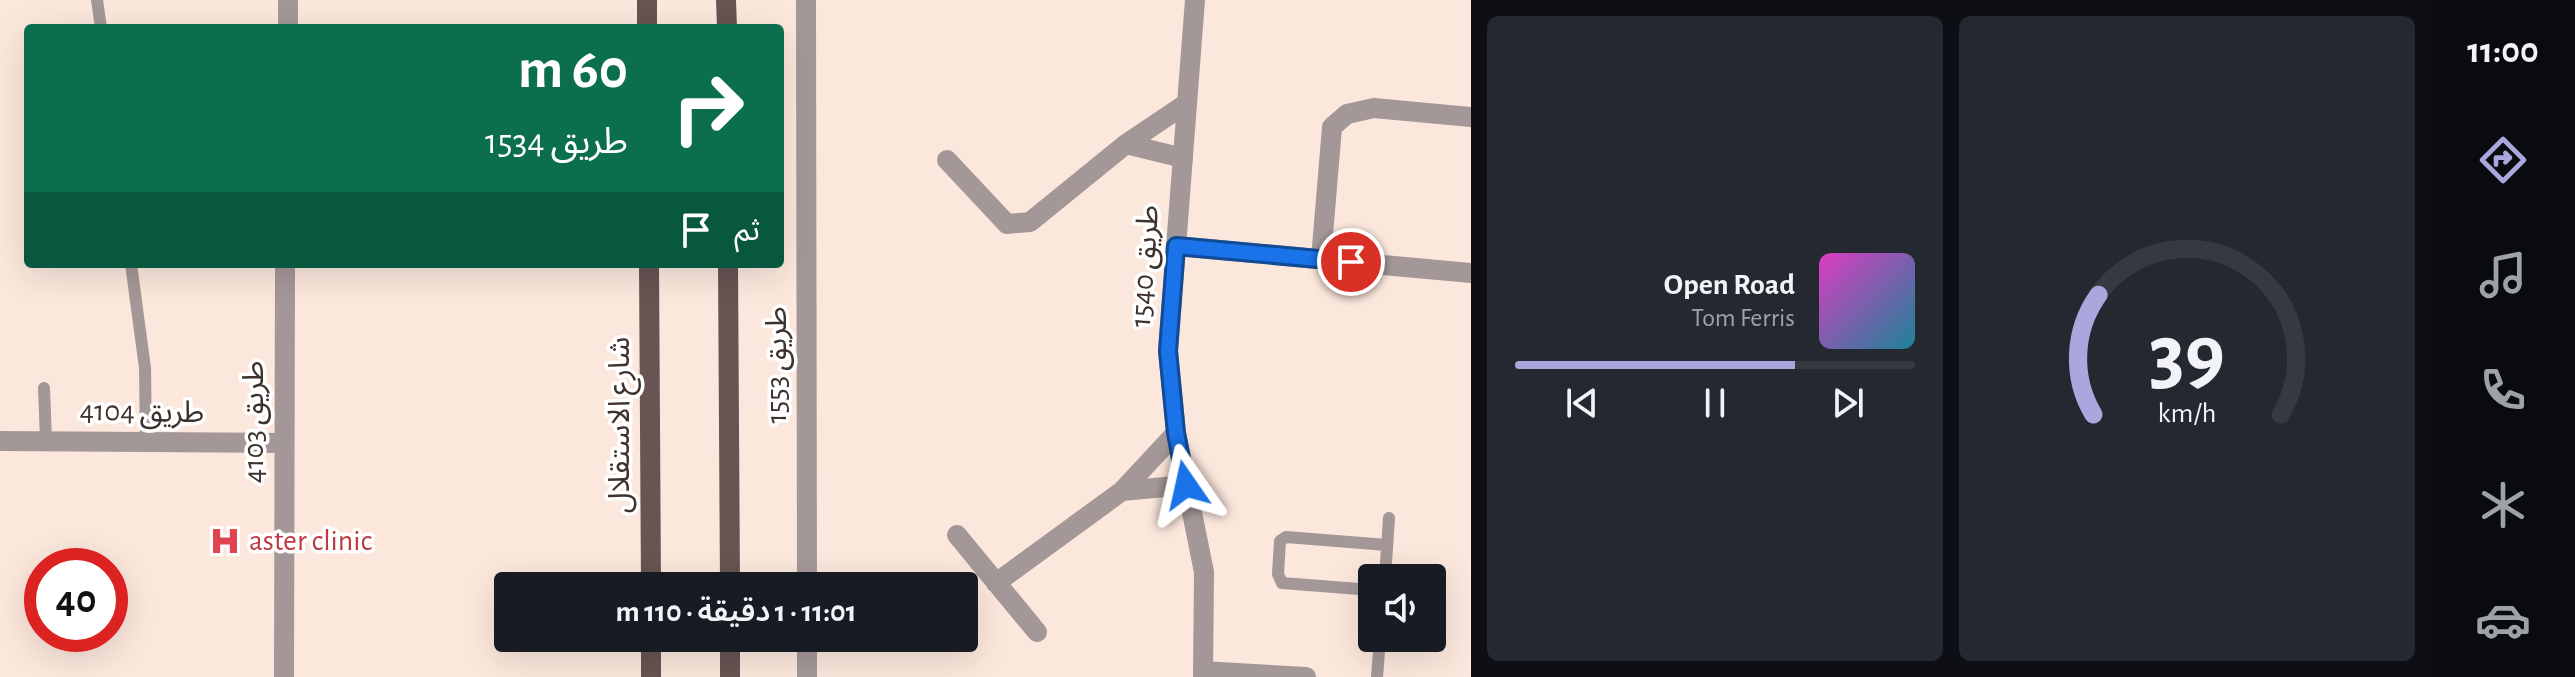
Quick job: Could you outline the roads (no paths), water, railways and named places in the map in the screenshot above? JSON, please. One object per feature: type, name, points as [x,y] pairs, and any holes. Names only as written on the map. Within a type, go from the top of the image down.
[{"type":"main road","points":[[647,0],[647,24]]},
{"type":"main road","points":[[726,0],[727,24]]},
{"type":"main road","name":"شارع الاستقلال","points":[[649,268],[651,572]]},
{"type":"main road","points":[[728,268],[730,572]]},
{"type":"main road","points":[[651,652],[651,677]]},
{"type":"main road","points":[[730,652],[730,677]]},
{"type":"street","points":[[288,0],[288,24]]},
{"type":"street","name":"طريق 1553","points":[[806,0],[807,572]]},
{"type":"street","name":"طريق 1540","points":[[1195,0],[1168,351],[1176,433],[1204,572],[1203,674]]},
{"type":"street","points":[[947,160],[1007,224],[1030,222],[1126,144],[1187,103]]},
{"type":"street","points":[[1321,259],[1332,127],[1347,114],[1374,108],[1471,117]]},
{"type":"street","points":[[1126,144],[1183,158]]},
{"type":"street","points":[[1176,246],[1471,273]]},
{"type":"street","name":"طريق 4103","points":[[284,677],[285,268]]},
{"type":"street","points":[[996,583],[1122,491],[1176,433]]},
{"type":"street","name":"طريق 4104","points":[[0,441],[283,443]]},
{"type":"street","points":[[1122,491],[1186,485]]},
{"type":"street","points":[[957,535],[1037,632]]},
{"type":"street","points":[[807,652],[807,677]]},
{"type":"street","points":[[1203,674],[1306,677]]},
{"type":"lane","points":[[97,0],[100,24]]},
{"type":"lane","points":[[132,268],[145,368],[146,442]]},
{"type":"lane","points":[[44,388],[46,441]]},
{"type":"lane","points":[[1386,564],[1389,518]]},
{"type":"lane","points":[[1358,589],[1282,583],[1278,574],[1280,541],[1286,537],[1387,545]]},
{"type":"lane","points":[[1377,677],[1379,652]]},
{"type":"place","name":"aster clinic","points":[[225,541]]}]
